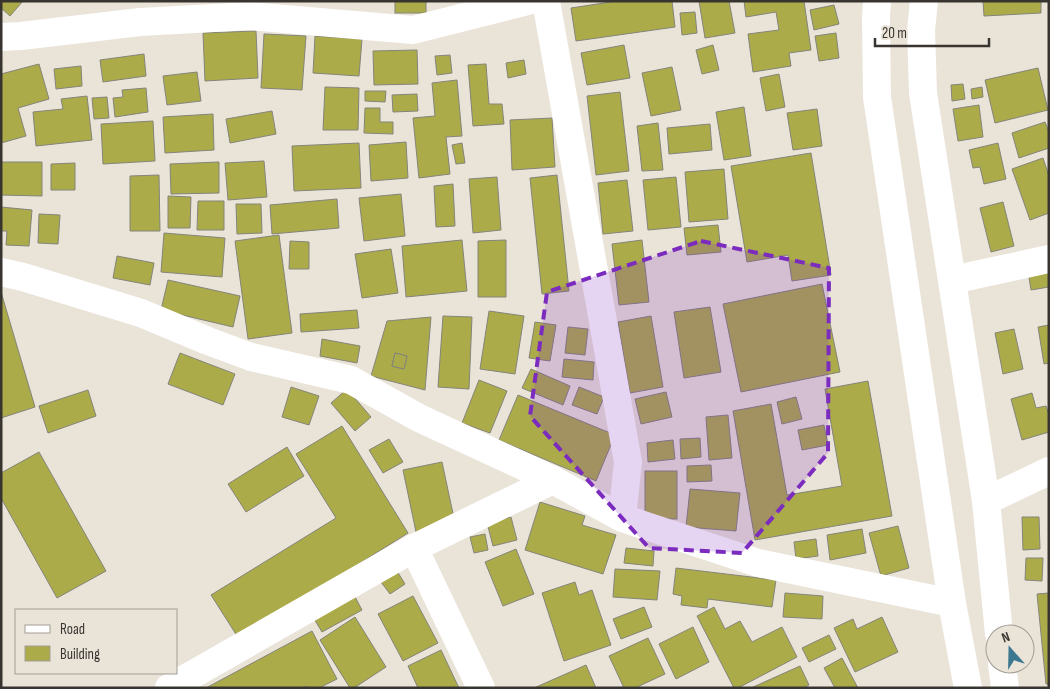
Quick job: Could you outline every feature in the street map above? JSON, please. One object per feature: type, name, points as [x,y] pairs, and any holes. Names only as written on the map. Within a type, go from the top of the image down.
[{"type":"street","points":[[1,37],[140,22],[250,16],[413,30],[528,1]]},
{"type":"street","points":[[546,1],[628,462],[622,518]]},
{"type":"street","points":[[877,1],[877,97],[952,603],[968,688]]},
{"type":"street","points":[[924,1],[921,30],[923,93],[986,501],[998,624]]},
{"type":"street","points":[[952,280],[1049,259]]},
{"type":"street","points":[[1,272],[141,313],[251,357],[351,380],[418,418],[552,480],[622,518],[758,563],[952,603]]},
{"type":"street","points":[[986,501],[1049,471]]},
{"type":"street","points":[[169,688],[414,548],[552,480]]},
{"type":"street","points":[[414,548],[481,688]]},
{"type":"street","points":[[1003,674],[1005,688]]},
{"type":"highlighted area","points":[[701,241],[829,268],[828,453],[742,553],[649,548],[530,416],[547,292]]},
{"type":"building","points":[[1,1],[23,1],[10,16],[1,8]]},
{"type":"building","points":[[395,1],[426,1],[426,13],[395,13]]},
{"type":"building","points":[[617,1],[672,1],[675,27],[576,41],[571,8]]},
{"type":"building","points":[[699,1],[729,1],[735,33],[705,38]]},
{"type":"building","points":[[744,1],[804,1],[811,50],[789,53],[791,66],[753,72],[748,34],[779,30],[776,12],[746,17]]},
{"type":"building","points":[[983,1],[1041,1],[1041,13],[984,16]]},
{"type":"building","points":[[834,5],[839,24],[814,30],[810,10]]},
{"type":"building","points":[[695,12],[697,33],[682,35],[680,13]]},
{"type":"building","points":[[256,31],[258,78],[205,81],[203,33]]},
{"type":"building","points":[[836,33],[839,58],[819,61],[815,36]]},
{"type":"building","points":[[264,34],[306,36],[302,90],[261,88]]},
{"type":"building","points":[[315,36],[362,39],[359,76],[313,73]]},
{"type":"building","points":[[624,45],[630,78],[587,85],[581,53]]},
{"type":"building","points":[[713,45],[719,70],[702,74],[696,50]]},
{"type":"building","points":[[417,50],[418,84],[374,85],[373,51]]},
{"type":"building","points":[[144,54],[146,76],[103,82],[100,60]]},
{"type":"building","points":[[450,55],[452,73],[437,75],[435,56]]},
{"type":"building","points":[[524,60],[526,74],[508,78],[506,63]]},
{"type":"building","points":[[39,64],[49,99],[18,108],[26,136],[1,143],[1,74]]},
{"type":"building","points":[[486,64],[489,104],[502,104],[504,124],[473,126],[468,65]]},
{"type":"building","points":[[81,66],[82,86],[56,89],[54,69]]},
{"type":"building","points":[[672,67],[681,110],[651,116],[642,73]]},
{"type":"building","points":[[1038,68],[1048,110],[995,123],[985,80]]},
{"type":"building","points":[[197,72],[201,101],[167,105],[163,76]]},
{"type":"building","points":[[779,74],[785,107],[766,111],[760,78]]},
{"type":"building","points":[[457,80],[462,136],[446,137],[450,174],[419,178],[413,118],[435,116],[432,83]]},
{"type":"building","points":[[963,84],[965,99],[952,101],[951,85]]},
{"type":"building","points":[[325,87],[359,88],[358,130],[323,130]]},
{"type":"building","points":[[982,87],[983,97],[972,99],[971,89]]},
{"type":"building","points":[[146,88],[148,112],[115,117],[113,98],[123,97],[122,90]]},
{"type":"building","points":[[365,91],[386,91],[385,102],[365,101]]},
{"type":"building","points":[[620,92],[629,171],[596,175],[587,96]]},
{"type":"building","points":[[417,94],[418,111],[393,112],[392,95]]},
{"type":"building","points":[[87,96],[92,140],[36,146],[33,112],[63,109],[61,99]]},
{"type":"building","points":[[107,97],[109,118],[94,119],[92,98]]},
{"type":"building","points":[[979,105],[983,137],[958,141],[953,109]]},
{"type":"building","points":[[744,107],[751,156],[724,160],[716,112]]},
{"type":"building","points":[[365,108],[380,108],[380,122],[393,122],[393,134],[364,133]]},
{"type":"building","points":[[817,109],[822,146],[793,150],[787,113]]},
{"type":"building","points":[[272,111],[276,134],[230,143],[226,119]]},
{"type":"building","points":[[213,114],[214,150],[165,153],[163,117]]},
{"type":"building","points":[[552,118],[555,167],[512,170],[510,120]]},
{"type":"building","points":[[153,121],[155,161],[103,164],[101,124]]},
{"type":"building","points":[[1045,122],[1049,132],[1049,148],[1019,158],[1012,133]]},
{"type":"building","points":[[658,123],[663,170],[642,171],[637,126]]},
{"type":"building","points":[[710,124],[712,150],[669,154],[667,128]]},
{"type":"building","points":[[406,142],[408,178],[371,181],[369,145]]},
{"type":"building","points":[[359,143],[361,188],[294,191],[292,146]]},
{"type":"building","points":[[462,143],[465,163],[456,164],[452,145]]},
{"type":"building","points":[[998,143],[1006,179],[984,184],[980,167],[973,168],[969,150]]},
{"type":"building","points":[[811,153],[831,275],[792,281],[788,255],[747,262],[731,166]]},
{"type":"building","points":[[1043,158],[1049,176],[1049,213],[1030,220],[1012,169]]},
{"type":"building","points":[[264,161],[267,197],[228,200],[225,163]]},
{"type":"building","points":[[1,162],[42,162],[42,196],[1,195]]},
{"type":"building","points":[[219,162],[219,193],[171,194],[170,164]]},
{"type":"building","points":[[75,163],[75,190],[51,190],[51,164]]},
{"type":"building","points":[[724,169],[728,219],[689,222],[685,172]]},
{"type":"building","points":[[159,175],[160,231],[130,231],[130,176]]},
{"type":"building","points":[[557,175],[569,291],[542,294],[530,178]]},
{"type":"building","points":[[497,177],[501,230],[473,233],[469,179]]},
{"type":"building","points":[[676,177],[681,227],[648,230],[643,180]]},
{"type":"building","points":[[627,180],[633,231],[603,234],[598,183]]},
{"type":"building","points":[[453,184],[455,226],[436,227],[434,186]]},
{"type":"building","points":[[401,194],[405,236],[364,241],[359,198]]},
{"type":"building","points":[[168,196],[191,197],[190,228],[168,228]]},
{"type":"building","points":[[337,199],[339,228],[272,234],[270,205]]},
{"type":"building","points":[[198,201],[224,201],[224,230],[197,230]]},
{"type":"building","points":[[1003,202],[1014,246],[991,252],[980,208]]},
{"type":"building","points":[[236,204],[261,204],[262,233],[237,234]]},
{"type":"building","points":[[1,207],[32,210],[29,246],[6,245],[7,231],[1,231]]},
{"type":"building","points":[[39,214],[60,215],[58,244],[38,243]]},
{"type":"building","points":[[718,225],[721,252],[687,255],[684,228]]},
{"type":"building","points":[[164,233],[225,238],[222,277],[161,272]]},
{"type":"building","points":[[279,235],[292,333],[248,339],[235,241]]},
{"type":"building","points":[[462,240],[467,291],[406,297],[402,246]]},
{"type":"building","points":[[506,240],[506,297],[478,297],[478,241]]},
{"type":"building","points":[[642,240],[649,302],[619,305],[612,244]]},
{"type":"building","points":[[290,241],[309,242],[309,269],[289,269]]},
{"type":"building","points":[[391,249],[398,293],[362,298],[355,254]]},
{"type":"building","points":[[117,256],[154,263],[150,285],[113,278]]},
{"type":"building","points":[[1049,267],[1049,287],[1031,290],[1028,271]]},
{"type":"building","points":[[168,280],[240,296],[233,327],[161,310]]},
{"type":"building","points":[[822,284],[840,372],[741,392],[723,304]]},
{"type":"building","points":[[1,292],[35,407],[1,418]]},
{"type":"building","points":[[710,307],[721,372],[684,378],[674,312]]},
{"type":"building","points":[[357,310],[359,328],[301,332],[300,314]]},
{"type":"building","points":[[489,311],[524,316],[515,374],[480,369]]},
{"type":"building","points":[[443,316],[472,317],[469,389],[438,387]]},
{"type":"building","points":[[651,316],[663,387],[630,393],[618,322]]},
{"type":"building","points":[[431,317],[425,390],[371,376],[387,321]],"holes":[[[395,353],[407,356],[404,369],[392,366]]]},
{"type":"building","points":[[535,322],[556,325],[550,361],[529,358]]},
{"type":"building","points":[[1049,325],[1049,363],[1044,364],[1038,327]]},
{"type":"building","points":[[568,327],[588,329],[585,355],[565,353]]},
{"type":"building","points":[[1014,329],[1023,369],[1003,374],[995,333]]},
{"type":"building","points":[[322,339],[360,346],[357,363],[320,356]]},
{"type":"building","points":[[180,353],[235,374],[223,405],[168,384]]},
{"type":"building","points":[[395,353],[407,356],[404,369],[392,366]]},
{"type":"building","points":[[564,359],[594,362],[593,380],[562,377]]},
{"type":"building","points":[[531,369],[570,386],[563,405],[522,388]]},
{"type":"building","points":[[479,380],[507,391],[490,433],[462,423]]},
{"type":"building","points":[[868,381],[892,516],[755,540],[733,411],[771,404],[787,495],[842,486],[825,389]]},
{"type":"building","points":[[291,387],[319,396],[309,425],[282,417]]},
{"type":"building","points":[[579,387],[604,397],[597,414],[572,405]]},
{"type":"building","points":[[347,389],[371,417],[355,431],[331,403]]},
{"type":"building","points":[[88,390],[96,416],[48,433],[39,406]]},
{"type":"building","points":[[666,392],[672,417],[641,424],[635,399]]},
{"type":"building","points":[[1032,393],[1036,408],[1046,406],[1049,415],[1049,432],[1022,440],[1011,399]]},
{"type":"building","points":[[518,395],[615,435],[596,481],[499,440]]},
{"type":"building","points":[[796,397],[802,419],[782,424],[777,402]]},
{"type":"building","points":[[728,415],[732,458],[709,460],[706,417]]},
{"type":"building","points":[[824,425],[828,445],[802,450],[798,430]]},
{"type":"building","points":[[342,426],[408,533],[239,639],[211,595],[336,518],[296,454]]},
{"type":"building","points":[[700,438],[701,457],[681,459],[680,439]]},
{"type":"building","points":[[389,439],[403,462],[383,473],[369,450]]},
{"type":"building","points":[[673,440],[675,459],[648,462],[647,443]]},
{"type":"building","points":[[287,447],[304,476],[246,512],[228,484]]},
{"type":"building","points":[[39,452],[106,571],[57,598],[1,498],[1,473]]},
{"type":"building","points":[[442,462],[455,523],[416,532],[403,470]]},
{"type":"building","points":[[711,465],[712,481],[687,482],[687,466]]},
{"type":"building","points":[[645,471],[677,471],[677,519],[645,519]]},
{"type":"building","points":[[690,489],[740,493],[736,531],[686,527]]},
{"type":"building","points":[[540,502],[585,516],[582,525],[616,535],[603,574],[525,550]]},
{"type":"building","points":[[511,517],[517,540],[493,546],[487,523]]},
{"type":"building","points":[[1022,517],[1039,517],[1040,549],[1023,550]]},
{"type":"building","points":[[898,526],[909,568],[881,576],[869,533]]},
{"type":"building","points":[[862,529],[866,553],[830,560],[827,535]]},
{"type":"building","points":[[485,534],[488,550],[474,553],[470,537]]},
{"type":"building","points":[[816,539],[818,556],[796,559],[794,542]]},
{"type":"building","points":[[626,548],[654,551],[653,566],[624,563]]},
{"type":"building","points":[[516,549],[534,594],[503,606],[485,562]]},
{"type":"building","points":[[1026,558],[1043,558],[1042,581],[1025,580]]},
{"type":"building","points":[[676,568],[776,580],[772,607],[708,599],[707,608],[681,605],[682,596],[673,594]]},
{"type":"building","points":[[615,569],[660,571],[657,600],[613,597]]},
{"type":"building","points":[[397,571],[405,584],[390,594],[381,582]]},
{"type":"building","points":[[575,582],[579,595],[592,590],[611,645],[564,661],[542,593]]},
{"type":"building","points":[[785,593],[823,596],[822,619],[783,617]]},
{"type":"building","points":[[1049,593],[1049,684],[1046,684],[1037,594]]},
{"type":"building","points":[[354,595],[362,610],[322,632],[313,617]]},
{"type":"building","points":[[413,596],[438,643],[403,661],[378,614]]},
{"type":"building","points":[[644,607],[652,627],[621,639],[613,619]]},
{"type":"building","points":[[714,607],[725,629],[740,621],[752,642],[782,627],[797,657],[738,688],[734,688],[697,616]]},
{"type":"building","points":[[355,617],[386,667],[354,688],[350,688],[320,640]]},
{"type":"building","points":[[882,617],[898,652],[855,672],[834,628],[853,619],[857,629]]},
{"type":"building","points":[[693,627],[709,662],[676,679],[659,644]]},
{"type":"building","points":[[312,631],[337,679],[319,688],[308,688],[307,686],[303,688],[206,688]]},
{"type":"building","points":[[829,635],[836,649],[809,662],[802,648]]},
{"type":"building","points":[[648,638],[665,674],[635,688],[624,688],[609,656]]},
{"type":"building","points":[[441,650],[459,688],[418,688],[408,666]]},
{"type":"building","points":[[842,658],[858,688],[835,688],[824,668]]},
{"type":"building","points":[[586,665],[596,688],[534,688]]},
{"type":"building","points":[[800,666],[809,685],[803,688],[751,688]]}]
